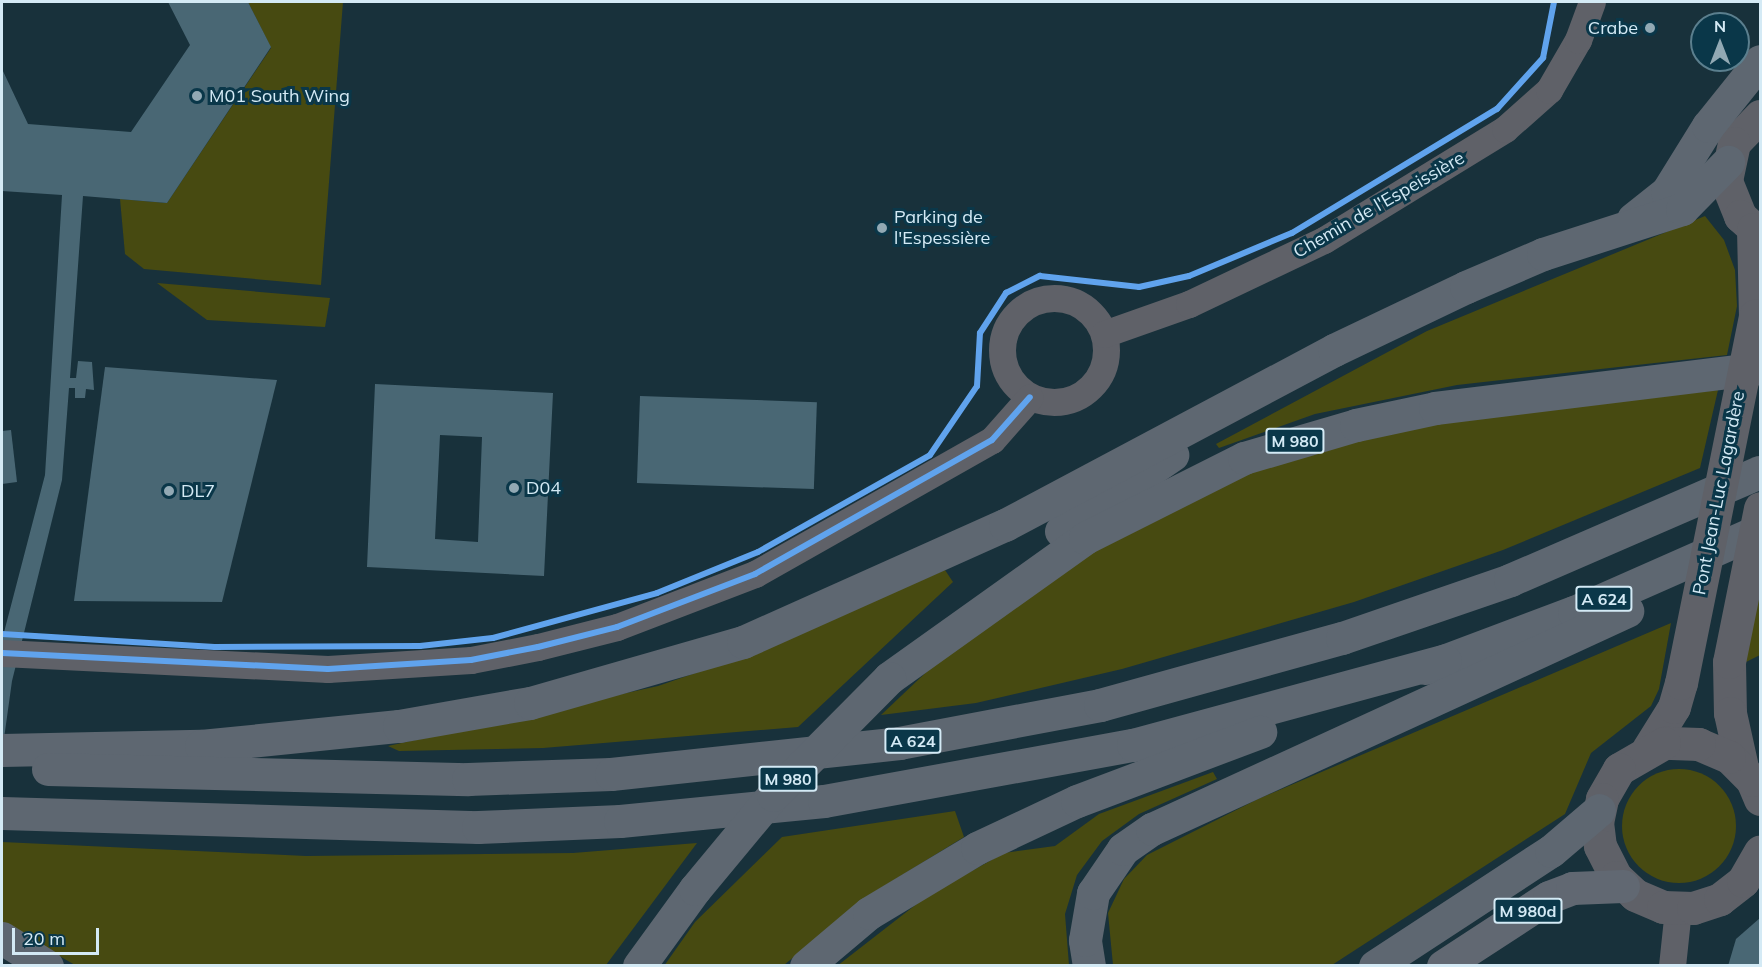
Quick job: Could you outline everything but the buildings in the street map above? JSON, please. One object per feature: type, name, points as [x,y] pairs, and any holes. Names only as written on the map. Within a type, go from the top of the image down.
[{"type":"highway","points":[[1624,226],[1667,192],[1707,126],[1761,61]]},
{"type":"highway","points":[[2,750],[300,740],[530,703],[662,667],[828,609],[1005,525],[1270,383],[1466,287],[1624,226],[1682,209],[1728,162]]},
{"type":"highway","name":"M 980","points":[[889,678],[1085,538],[1244,458],[1356,424],[1435,408],[1761,368]]},
{"type":"highway","name":"M 980","points":[[639,966],[696,889],[773,795],[889,678],[1039,547],[1270,383]]},
{"type":"highway","name":"A 624","points":[[2,767],[240,778],[480,778],[611,774],[899,743],[1100,705],[1342,638],[1510,580],[1761,472]]},
{"type":"highway","name":"A 624","points":[[2,813],[478,827],[620,821],[824,801],[1133,745],[1445,660],[1574,612],[1761,530]]},
{"type":"highway","points":[[1089,966],[1085,940],[1093,892],[1123,849],[1152,829],[1567,642],[1761,540]]},
{"type":"highway","points":[[806,966],[904,890],[1020,826],[1445,660]]},
{"type":"highway","points":[[1374,966],[1551,850],[1599,810]]},
{"type":"highway","name":"M 980d","points":[[1443,966],[1549,897],[1572,888],[1623,886]]},
{"type":"highway","points":[[2,938],[47,966]]},
{"type":"street","name":"Chemin de l'Espeissière","points":[[1104,334],[1189,304],[1324,240],[1505,129],[1549,90],[1578,40],[1592,2]]},
{"type":"street","points":[[1757,232],[1731,200],[1728,162],[1734,143],[1760,114]]},
{"type":"street","name":"Pont Jean-Luc Lagardère","points":[[1648,749],[1674,707],[1681,683],[1755,315],[1757,232]]},
{"type":"street","points":[[1053,298],[1070,301],[1084,308],[1104,334],[1103,369],[1081,395],[1064,401],[1030,397],[1007,374],[1003,359],[1007,327],[1022,309],[1053,298]]},
{"type":"street","points":[[2,653],[328,669],[461,661],[538,647],[617,627],[755,574],[992,440],[1030,397]]},
{"type":"street","points":[[1760,796],[1742,767],[1730,713],[1729,662],[1761,508]]},
{"type":"street","points":[[1742,767],[1699,744],[1648,749],[1612,778],[1599,810],[1600,846],[1623,886],[1649,903],[1678,909],[1720,899],[1758,863]]},
{"type":"street","points":[[1672,966],[1678,909]]},
{"type":"shaded area","points":[[248,2],[343,2],[321,285],[144,269],[125,254],[120,199],[167,203],[271,48]]},
{"type":"shaded area","points":[[1705,216],[1724,240],[1735,270],[1737,306],[1727,355],[1457,385],[1315,414],[1219,448],[1216,444],[1427,331]]},
{"type":"shaded area","points":[[157,283],[330,298],[325,327],[207,320]]},
{"type":"shaded area","points":[[1718,390],[1700,468],[1503,550],[1354,602],[1122,669],[976,703],[881,715],[938,661],[1036,584],[1140,520],[1228,479],[1327,444],[1423,424]]},
{"type":"shaded area","points":[[945,570],[953,582],[798,727],[543,748],[399,751],[388,746],[658,686],[756,652]]},
{"type":"shaded area","points":[[1760,590],[1760,655],[1740,665],[1752,594]]},
{"type":"shaded area","points":[[1671,623],[1659,689],[1651,706],[1591,753],[1565,814],[1332,965],[1113,965],[1108,913],[1124,879],[1147,855],[1258,799]]},
{"type":"shaded area","points":[[1679,769],[1701,774],[1719,786],[1731,804],[1736,826],[1731,848],[1719,866],[1701,878],[1679,883],[1657,878],[1639,866],[1627,848],[1622,826],[1627,804],[1639,786],[1657,774]]},
{"type":"shaded area","points":[[1213,772],[1217,779],[1139,814],[1102,841],[1077,875],[1065,914],[1069,965],[837,966],[927,896],[1004,853],[1055,846],[1099,814]]},
{"type":"shaded area","points":[[955,811],[964,837],[868,896],[784,965],[664,966],[695,922],[782,837]]},
{"type":"shaded area","points":[[2,842],[306,856],[573,853],[697,843],[606,965],[75,965],[2,923]]},
{"type":"cycle path","points":[[2,634],[215,647],[420,646],[493,638],[657,593],[758,552],[930,455],[977,386],[980,333],[1006,293],[1040,276],[1139,287],[1189,276],[1292,233],[1497,109],[1543,58],[1554,2]]},
{"type":"cycle path","points":[[2,653],[328,669],[471,660],[538,647],[617,627],[755,574],[992,440],[1030,397]]},
{"type":"place","name":"Crabe","points":[[1650,28]]},
{"type":"place","name":"M01 South Wing","points":[[197,96]]},
{"type":"place","name":"Parking de l'Espessière","points":[[882,228]]},
{"type":"place","name":"D04","points":[[514,488]]},
{"type":"place","name":"DL7","points":[[169,491]]}]
